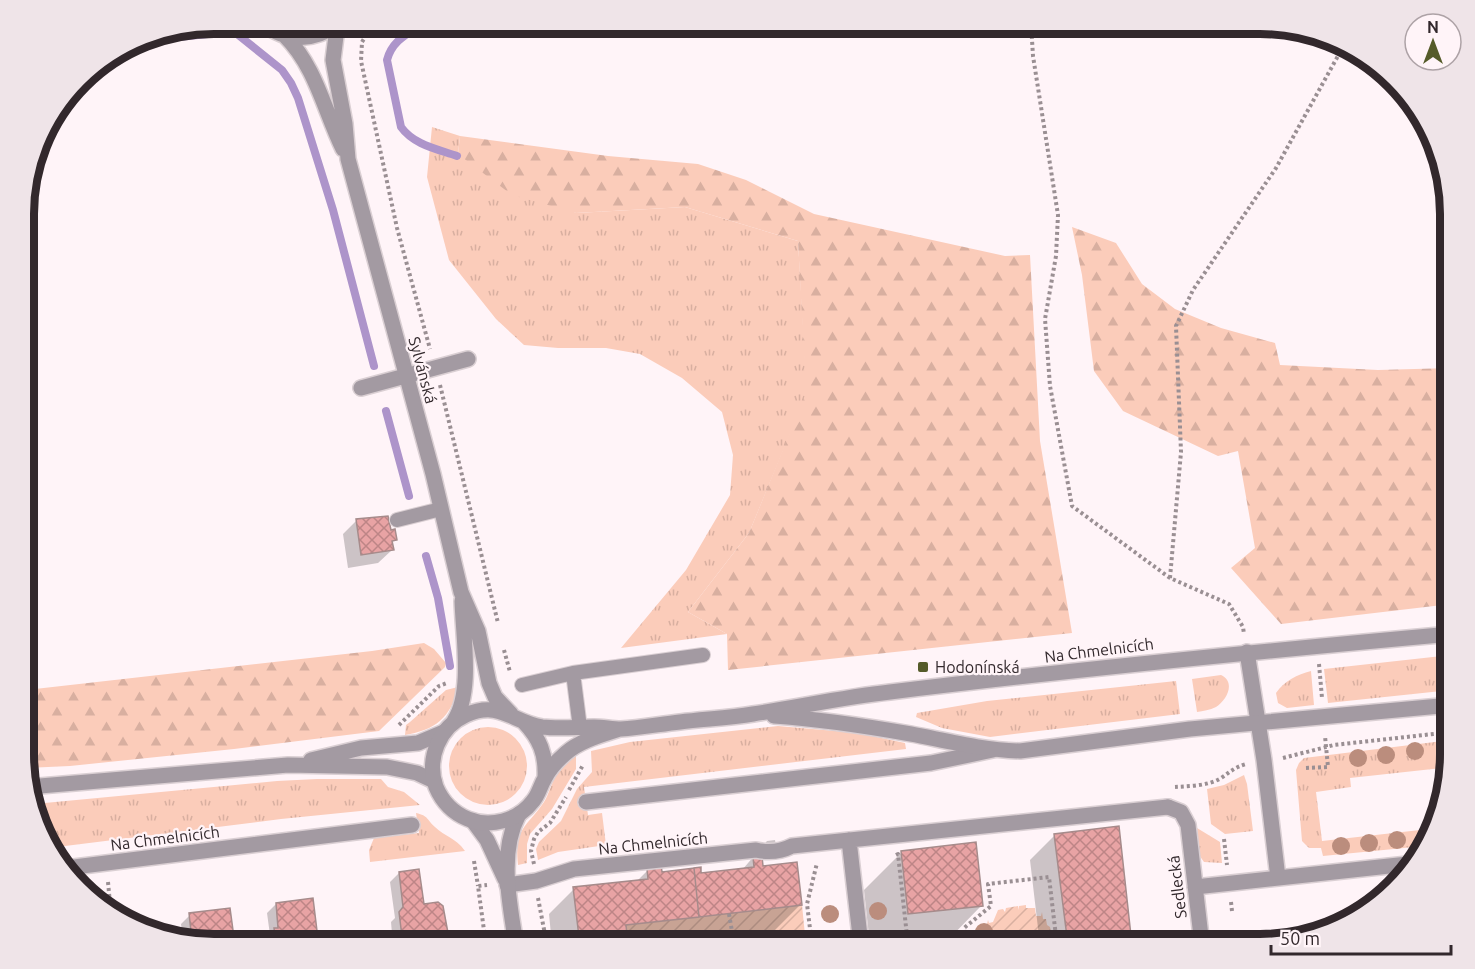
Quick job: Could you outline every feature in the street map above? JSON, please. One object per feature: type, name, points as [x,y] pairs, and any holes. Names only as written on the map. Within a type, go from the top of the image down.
[{"type":"street","points":[[285,36],[305,38],[318,35]]},
{"type":"street","name":"Sylvánská","points":[[336,35],[333,60],[345,124],[348,159],[461,592],[478,631],[492,690],[501,705],[518,718]]},
{"type":"street","name":"Sylvánská","points":[[285,36],[308,64],[330,123],[348,159]]},
{"type":"street","points":[[361,388],[468,359]]},
{"type":"street","name":"Sylvánská","points":[[449,727],[461,712],[465,690],[461,592]]},
{"type":"street","name":"Na Chmelnicích","points":[[288,765],[362,748],[418,743],[449,727],[467,714],[481,711],[496,710],[581,735],[753,714],[826,700],[901,690],[1247,652],[1440,635]]},
{"type":"street","points":[[1247,652],[1264,760],[1278,878]]},
{"type":"street","name":"Na Chmelnicích","points":[[753,714],[810,718],[993,750],[1020,751],[1190,729],[1440,706]]},
{"type":"street","points":[[518,718],[535,733],[542,747],[546,761],[545,777]]},
{"type":"street","points":[[449,727],[437,744],[433,758],[434,781],[438,792],[453,810],[473,821],[487,840],[507,883]]},
{"type":"street","name":"Na Chmelnicích","points":[[473,821],[497,823],[519,814],[531,804],[540,792],[545,777],[581,735]]},
{"type":"street","name":"Na Chmelnicích","points":[[586,802],[931,764],[993,750]]},
{"type":"street","name":"Na Chmelnicích","points":[[38,786],[288,765],[387,767],[417,773],[434,781]]},
{"type":"street","name":"Na Chmelnicích","points":[[507,883],[574,869],[756,850],[782,851],[792,846],[1168,807],[1181,812],[1188,825]]},
{"type":"street","points":[[514,934],[507,883],[510,842],[519,814]]},
{"type":"street","name":"Na Chmelnicích","points":[[74,867],[412,825]]},
{"type":"street","name":"Sedlecká","points":[[1188,825],[1201,934]]},
{"type":"street","points":[[849,840],[860,934]]},
{"type":"street","points":[[1196,887],[1403,864]]},
{"type":"lane","points":[[397,520],[441,509]]},
{"type":"lane","points":[[522,684],[573,673],[703,655]]},
{"type":"lane","points":[[573,673],[581,735]]},
{"type":"path","points":[[1032,34],[1058,215],[1056,256],[1045,319],[1050,386],[1072,506],[1170,578],[1229,604],[1243,627],[1247,652]]},
{"type":"path","points":[[1170,578],[1181,452],[1176,326],[1193,290],[1276,168],[1340,53]]},
{"type":"path","points":[[1293,757],[1334,745],[1440,733]]},
{"type":"path","points":[[545,934],[531,851],[538,832],[550,823],[584,763],[581,735]]},
{"type":"path","points":[[1224,839],[1227,863]]},
{"type":"path","points":[[965,934],[964,928],[991,906],[988,884],[1049,877],[1056,934]]},
{"type":"path","points":[[108,882],[110,901]]},
{"type":"path","points":[[485,934],[478,886],[507,883]]},
{"type":"path","points":[[807,904],[811,934]]},
{"type":"path","points":[[729,914],[732,934]]},
{"type":"green space","points":[[432,127],[460,136],[458,154],[576,213],[685,207],[798,241],[807,393],[749,533],[688,612],[727,634],[621,648],[686,570],[730,495],[733,455],[722,412],[682,378],[640,354],[606,348],[524,345],[496,319],[449,260],[427,177]]},
{"type":"green space","points":[[460,136],[608,156],[698,164],[746,180],[814,214],[1005,256],[1030,255],[1040,441],[1072,633],[728,670],[727,634],[688,612],[749,533],[806,393],[798,241],[685,207],[576,213],[512,195],[458,154]]},
{"type":"green space","points":[[1072,227],[1116,243],[1142,284],[1175,309],[1221,328],[1275,343],[1280,365],[1378,370],[1440,368],[1440,605],[1281,624],[1231,568],[1255,548],[1238,451],[1218,456],[1123,411],[1094,371],[1082,275]]},
{"type":"green space","points":[[424,643],[434,649],[446,663],[445,667],[379,731],[234,749],[35,768],[34,689],[372,651]]},
{"type":"green space","points":[[1440,656],[1440,691],[1328,703],[1324,669]]},
{"type":"green space","points":[[1311,671],[1314,705],[1287,708],[1278,703],[1276,693],[1287,681]]},
{"type":"green space","points":[[1221,675],[1226,678],[1229,686],[1224,700],[1214,708],[1197,712],[1192,679]]},
{"type":"green space","points":[[1176,681],[1180,714],[990,737],[942,728],[916,717],[917,713],[987,701]]},
{"type":"green space","points":[[458,687],[451,707],[440,721],[425,730],[405,735],[406,725],[446,690]]},
{"type":"green space","points":[[778,726],[858,733],[905,743],[906,749],[584,787],[588,815],[602,813],[606,845],[558,852],[538,860],[536,849],[539,842],[561,821],[577,789],[592,772],[591,751],[630,742]]},
{"type":"green space","points":[[488,727],[503,730],[516,738],[524,751],[527,766],[524,781],[516,794],[503,802],[488,805],[473,802],[460,794],[452,781],[449,766],[452,751],[460,738],[473,730]]},
{"type":"green space","points":[[1440,741],[1440,768],[1350,778],[1351,787],[1316,792],[1322,841],[1424,830],[1415,847],[1323,856],[1321,848],[1309,848],[1302,841],[1296,770],[1304,758]]},
{"type":"green space","points":[[576,755],[576,769],[552,809],[530,834],[527,844],[527,863],[518,865],[518,843],[523,829],[544,802],[558,773]]},
{"type":"green space","points":[[1244,775],[1253,831],[1225,834],[1211,824],[1207,789],[1224,785]]},
{"type":"green space","points":[[381,779],[388,787],[404,792],[420,805],[281,819],[60,847],[48,823],[42,803],[277,781]]},
{"type":"green space","points":[[416,813],[425,817],[465,851],[370,862],[369,850],[374,838],[419,833]]},
{"type":"green space","points":[[1197,828],[1220,842],[1222,863],[1204,862],[1199,855]]},
{"type":"green space","points":[[802,905],[805,934],[627,934],[626,925]]},
{"type":"green space","points":[[1026,905],[1026,908],[1035,908],[1036,916],[1041,916],[1042,912],[1051,934],[981,934],[981,929],[985,929],[984,924],[987,924],[988,920],[989,923],[993,922],[998,910],[1003,909],[1005,912],[1006,908],[1018,906],[1019,910],[1019,906]]},
{"type":"building","points":[[388,516],[391,530],[395,529],[397,540],[392,541],[394,550],[361,555],[356,519]]},
{"type":"building","points":[[1119,826],[1131,934],[1067,934],[1054,834]]},
{"type":"building","points":[[976,842],[983,906],[908,914],[901,851]]},
{"type":"building","points":[[762,856],[763,866],[797,862],[802,905],[699,917],[694,868],[701,867],[701,873],[754,867],[753,857]]},
{"type":"building","points":[[661,864],[662,872],[694,868],[699,917],[626,925],[627,934],[579,934],[573,887],[648,879],[647,869]]},
{"type":"building","points":[[419,869],[424,904],[438,902],[443,906],[448,933],[452,932],[452,934],[402,934],[399,912],[403,907],[399,872]]},
{"type":"building","points":[[313,898],[317,934],[275,934],[274,928],[278,928],[276,903]]},
{"type":"building","points":[[230,908],[234,934],[191,933],[189,913]]},
{"type":"waterway","points":[[238,35],[282,70],[298,98],[333,210],[374,366]]},
{"type":"waterway","points":[[406,35],[392,48],[387,60],[401,127],[419,142],[457,156]]},
{"type":"waterway","points":[[386,411],[409,496]]},
{"type":"waterway","points":[[426,556],[438,598],[450,666]]},
{"type":"place","name":"Hodonínská","points":[[923,667]]}]
